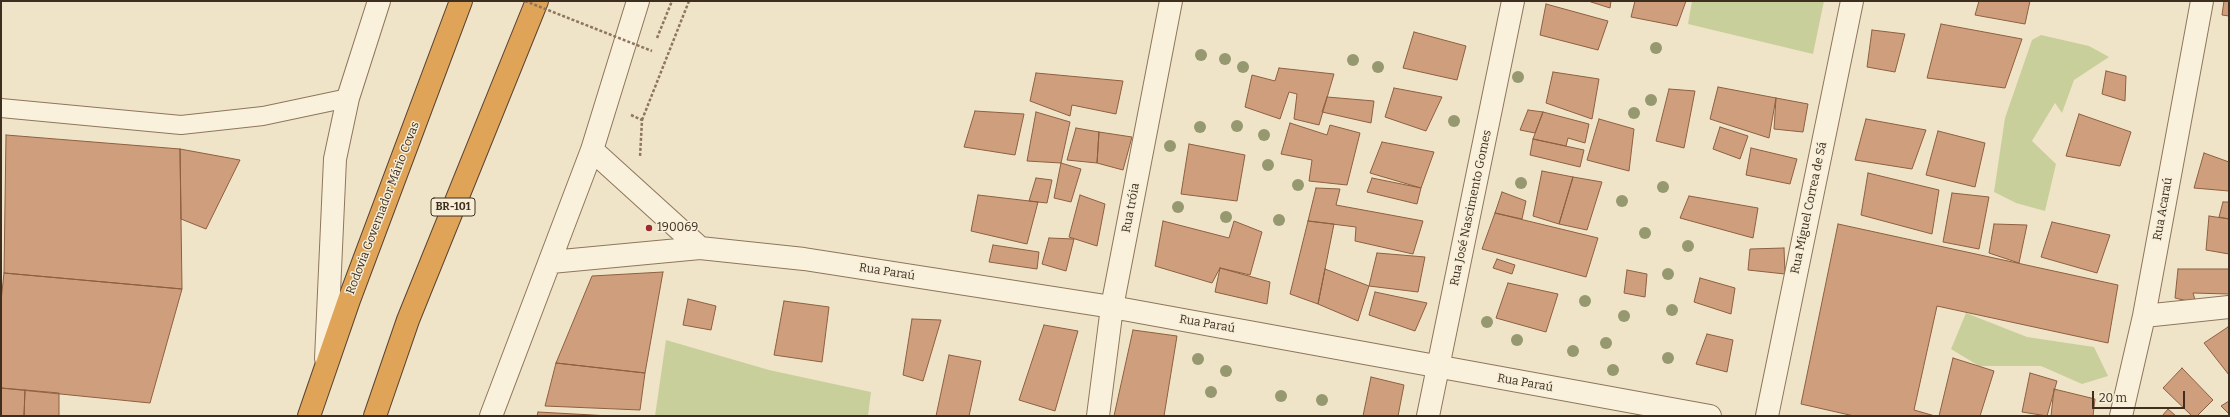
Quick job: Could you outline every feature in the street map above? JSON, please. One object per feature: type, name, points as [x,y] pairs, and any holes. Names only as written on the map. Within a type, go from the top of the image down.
[{"type":"highway","name":"Rodovia Governador Mário Covas","points":[[309,416],[325,367],[461,1]]},
{"type":"highway","name":"BR-101","points":[[375,416],[408,320],[537,1]]},
{"type":"street","points":[[325,367],[335,159],[348,98],[379,1]]},
{"type":"street","points":[[491,416],[592,150],[638,1]]},
{"type":"street","name":"Rua tróia","points":[[1098,416],[1112,307],[1171,1]]},
{"type":"street","name":"Rua José Nascimento Gomes","points":[[1428,416],[1513,1]]},
{"type":"street","name":"Rua Miguel Correa de Sá","points":[[1767,416],[1852,1]]},
{"type":"street","name":"Rua Acaraú","points":[[2121,416],[2144,316],[2202,1]]},
{"type":"street","points":[[592,150],[700,248]]},
{"type":"street","name":"Rua Paraú","points":[[550,262],[700,248],[804,259],[1112,307],[1710,416]]},
{"type":"street","points":[[2144,316],[2229,307]]},
{"type":"lane","points":[[1,108],[181,125],[263,116],[348,98]]},
{"type":"path","points":[[525,1],[652,51],[672,1]]},
{"type":"path","points":[[639,192],[642,120],[689,1]]},
{"type":"path","points":[[607,103],[642,120]]},
{"type":"green space","points":[[1692,1],[1824,1],[1813,54],[1688,24]]},
{"type":"green space","points":[[2041,35],[2089,46],[2109,57],[2074,80],[2062,113],[2055,103],[2032,141],[2056,164],[2045,211],[2016,203],[1994,192],[2005,118],[2032,40]]},
{"type":"green space","points":[[1966,313],[2027,337],[2094,347],[2108,376],[2082,384],[2041,366],[1979,366],[1951,349]]},
{"type":"green space","points":[[666,340],[769,370],[871,392],[868,416],[655,416]]},
{"type":"building","points":[[1588,1],[1611,1],[1610,8]]},
{"type":"building","points":[[1635,1],[1686,1],[1677,26],[1631,17]]},
{"type":"building","points":[[1979,1],[2030,1],[2025,24],[1975,15]]},
{"type":"building","points":[[2224,1],[2229,1],[2229,16],[2222,15]]},
{"type":"building","points":[[1546,4],[1608,21],[1598,50],[1540,35]]},
{"type":"building","points":[[1941,24],[2022,39],[2005,88],[1927,78]]},
{"type":"building","points":[[1872,30],[1905,34],[1895,72],[1867,67]]},
{"type":"building","points":[[1414,32],[1466,46],[1457,80],[1403,68]]},
{"type":"building","points":[[1279,68],[1334,74],[1319,125],[1294,119],[1297,94],[1289,92],[1280,119],[1245,107],[1252,75],[1275,81]]},
{"type":"building","points":[[2106,71],[2126,76],[2125,101],[2102,94]]},
{"type":"building","points":[[1553,72],[1599,79],[1592,119],[1546,103]]},
{"type":"building","points":[[1036,73],[1123,81],[1116,114],[1072,105],[1070,116],[1030,101]]},
{"type":"building","points":[[1718,87],[1776,98],[1769,138],[1710,119]]},
{"type":"building","points":[[1394,88],[1442,97],[1426,131],[1385,117]]},
{"type":"building","points":[[1669,89],[1695,91],[1684,148],[1656,141]]},
{"type":"building","points":[[1327,97],[1374,101],[1371,123],[1322,112]]},
{"type":"building","points":[[1776,98],[1808,104],[1803,132],[1774,129]]},
{"type":"building","points":[[1528,110],[1543,112],[1535,133],[1520,130]]},
{"type":"building","points":[[975,111],[1024,114],[1015,155],[964,147]]},
{"type":"building","points":[[1036,112],[1070,122],[1061,163],[1027,161]]},
{"type":"building","points":[[1543,112],[1589,124],[1585,143],[1568,138],[1566,146],[1533,139]]},
{"type":"building","points":[[2079,114],[2131,132],[2120,166],[2066,156]]},
{"type":"building","points":[[1599,119],[1634,129],[1629,171],[1587,160]]},
{"type":"building","points":[[1866,119],[1926,130],[1912,169],[1855,160]]},
{"type":"building","points":[[1290,123],[1327,135],[1330,125],[1360,133],[1347,185],[1309,181],[1312,160],[1281,154]]},
{"type":"building","points":[[1720,127],[1748,136],[1740,159],[1713,149]]},
{"type":"building","points":[[1076,128],[1099,132],[1097,163],[1067,160]]},
{"type":"building","points":[[1938,131],[1985,143],[1975,187],[1926,175]]},
{"type":"building","points":[[1099,132],[1132,137],[1123,170],[1097,163]]},
{"type":"building","points":[[6,135],[180,149],[182,289],[4,273]]},
{"type":"building","points":[[1533,139],[1584,150],[1580,167],[1530,155]]},
{"type":"building","points":[[1382,142],[1434,152],[1421,188],[1370,173]]},
{"type":"building","points":[[1189,144],[1245,155],[1237,201],[1181,194]]},
{"type":"building","points":[[1751,148],[1797,159],[1790,184],[1746,175]]},
{"type":"building","points":[[180,149],[240,160],[206,229],[181,219]]},
{"type":"building","points":[[2204,153],[2229,162],[2229,191],[2194,188]]},
{"type":"building","points":[[1061,163],[1081,169],[1071,202],[1054,198]]},
{"type":"building","points":[[1542,171],[1573,177],[1559,224],[1533,216]]},
{"type":"building","points":[[1868,173],[1939,190],[1932,234],[1861,215]]},
{"type":"building","points":[[1573,177],[1602,182],[1587,230],[1559,224]]},
{"type":"building","points":[[1036,178],[1052,180],[1047,203],[1029,201]]},
{"type":"building","points":[[1372,178],[1421,188],[1417,204],[1367,192]]},
{"type":"building","points":[[1316,188],[1340,189],[1336,205],[1423,221],[1413,254],[1355,241],[1356,227],[1308,221]]},
{"type":"building","points":[[1502,192],[1526,201],[1522,219],[1495,213]]},
{"type":"building","points":[[1952,193],[1989,197],[1979,249],[1943,242]]},
{"type":"building","points":[[978,195],[1038,202],[1027,244],[971,231]]},
{"type":"building","points":[[1080,195],[1105,204],[1097,246],[1069,237]]},
{"type":"building","points":[[1689,196],[1758,208],[1753,238],[1680,218]]},
{"type":"building","points":[[2223,202],[2229,202],[2229,219],[2219,217]]},
{"type":"building","points":[[1495,213],[1598,238],[1586,277],[1482,249]]},
{"type":"building","points":[[2209,216],[2229,219],[2229,254],[2206,250]]},
{"type":"building","points":[[1163,221],[1229,238],[1234,221],[1262,232],[1250,275],[1220,268],[1212,283],[1155,266]]},
{"type":"building","points":[[1308,221],[1334,224],[1318,304],[1290,294]]},
{"type":"building","points":[[2052,222],[2110,235],[2097,273],[2041,257]]},
{"type":"building","points":[[1838,224],[2118,285],[2108,343],[1937,306],[1914,410],[1935,416],[1854,416],[1801,404]]},
{"type":"building","points":[[1994,224],[2027,225],[2019,263],[1989,253]]},
{"type":"building","points":[[1049,238],[1074,239],[1066,271],[1042,264]]},
{"type":"building","points":[[993,245],[1039,252],[1037,269],[989,262]]},
{"type":"building","points":[[1784,248],[1785,274],[1748,270],[1750,249]]},
{"type":"building","points":[[1377,253],[1425,257],[1418,292],[1369,286]]},
{"type":"building","points":[[1497,259],[1515,265],[1512,274],[1493,268]]},
{"type":"building","points":[[1220,268],[1270,282],[1267,304],[1215,292]]},
{"type":"building","points":[[1325,269],[1369,286],[1358,321],[1318,304]]},
{"type":"building","points":[[2178,269],[2229,269],[2229,294],[2193,293],[2196,303],[2175,298]]},
{"type":"building","points":[[1627,270],[1647,274],[1645,297],[1624,293]]},
{"type":"building","points":[[663,272],[645,373],[556,363],[592,276]]},
{"type":"building","points":[[4,273],[182,289],[150,403],[1,388],[1,301]]},
{"type":"building","points":[[1700,278],[1735,288],[1731,314],[1694,302]]},
{"type":"building","points":[[1508,283],[1558,294],[1546,332],[1496,318]]},
{"type":"building","points":[[1375,292],[1427,303],[1415,331],[1369,315]]},
{"type":"building","points":[[688,299],[716,306],[711,330],[683,325]]},
{"type":"building","points":[[784,301],[829,307],[822,362],[774,355]]},
{"type":"building","points":[[912,319],[941,320],[923,381],[903,375]]},
{"type":"building","points":[[1044,325],[1078,331],[1055,411],[1019,400]]},
{"type":"building","points":[[2228,327],[2229,328],[2229,375],[2204,343]]},
{"type":"building","points":[[1133,330],[1177,336],[1164,416],[1114,416]]},
{"type":"building","points":[[1707,334],[1733,340],[1727,372],[1696,364]]},
{"type":"building","points":[[949,355],[981,361],[969,416],[936,416]]},
{"type":"building","points":[[1953,358],[1994,371],[1980,416],[1939,416]]},
{"type":"building","points":[[556,363],[645,373],[640,410],[545,406]]},
{"type":"building","points":[[2182,368],[2213,400],[2197,416],[2192,416],[2163,388]]},
{"type":"building","points":[[2030,373],[2057,381],[2047,416],[2022,412]]},
{"type":"building","points":[[1371,377],[1404,385],[1398,416],[1363,416]]},
{"type":"building","points":[[1,388],[25,390],[24,416],[1,416]]},
{"type":"building","points":[[2054,389],[2095,399],[2093,416],[2051,416]]},
{"type":"building","points":[[25,390],[59,393],[59,416],[24,416]]},
{"type":"building","points":[[2229,401],[2229,414],[2221,406]]},
{"type":"building","points":[[2168,409],[2176,416],[2162,416]]},
{"type":"building","points":[[538,412],[610,416],[537,416]]},
{"type":"place","name":"190069","points":[[649,228]]}]
